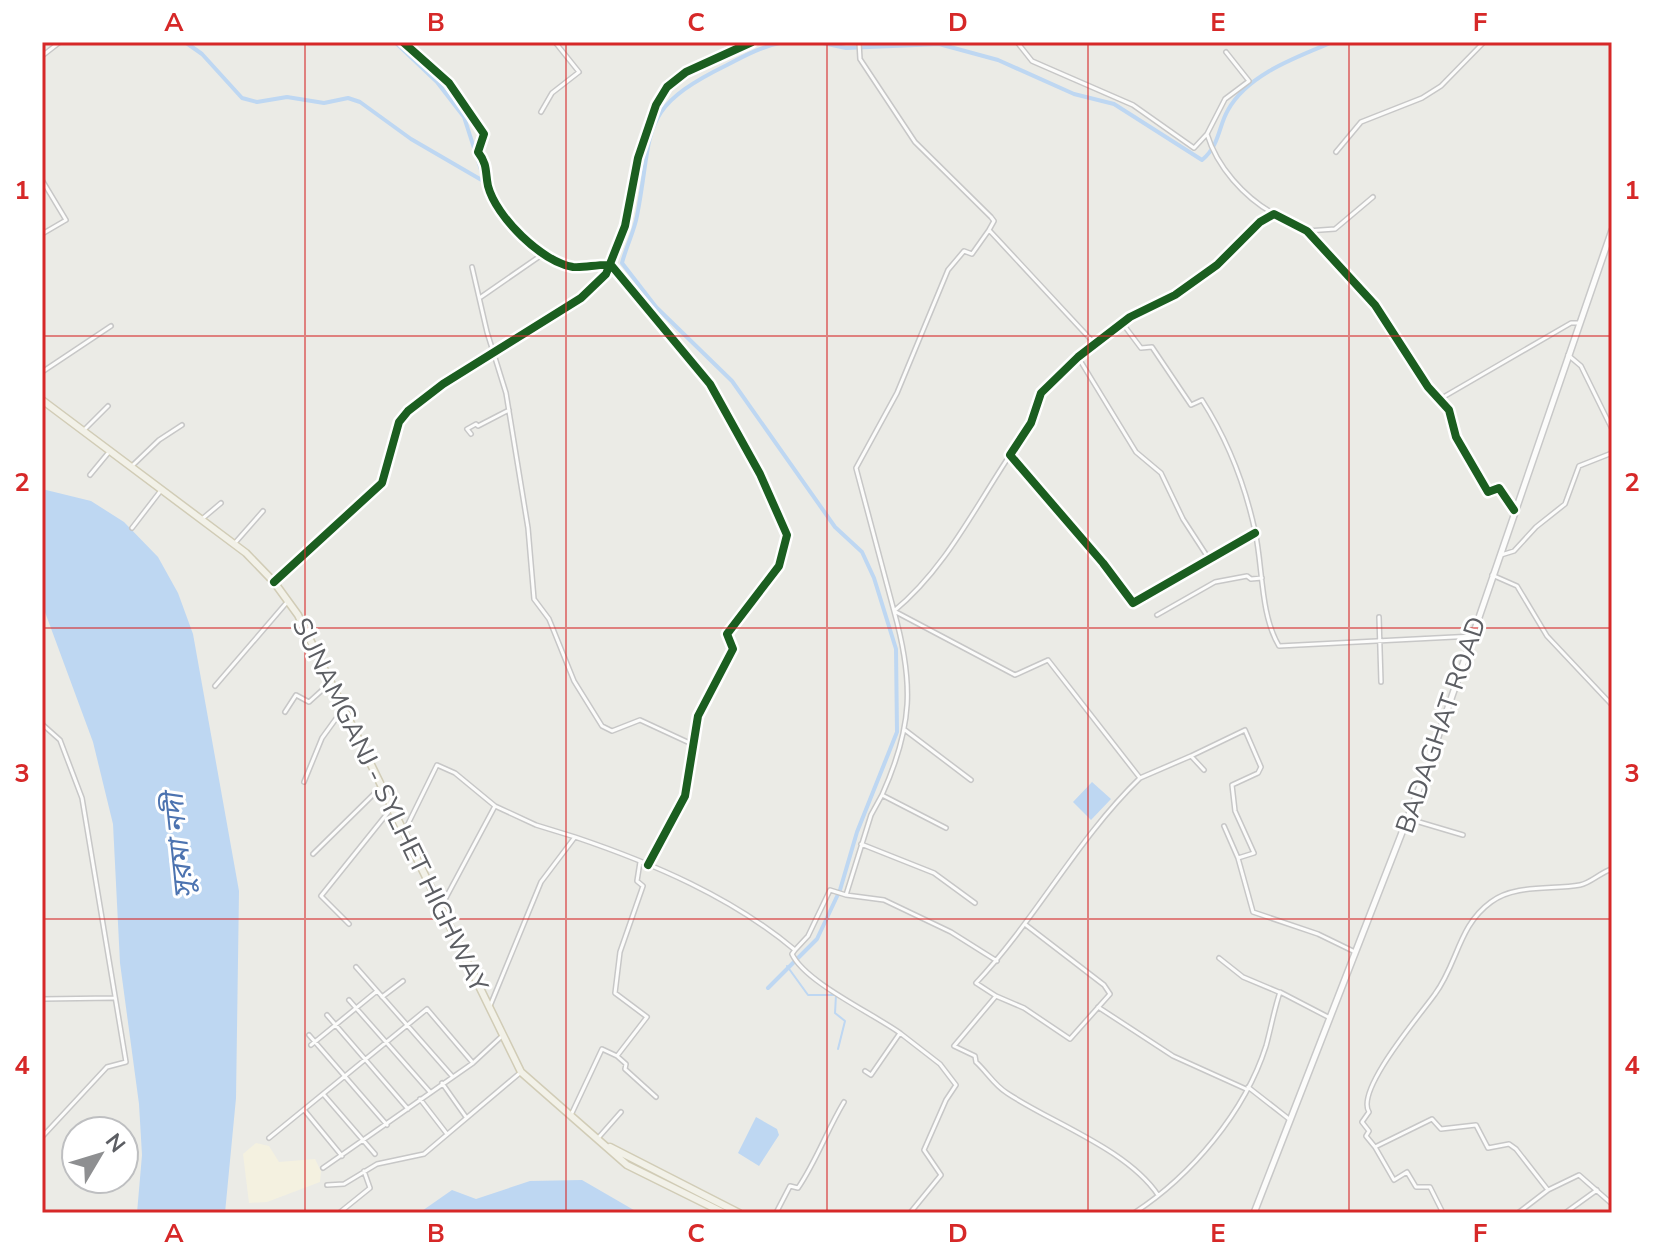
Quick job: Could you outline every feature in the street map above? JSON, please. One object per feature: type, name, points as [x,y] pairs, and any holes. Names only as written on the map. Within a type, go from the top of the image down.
[{"type":"main road","name":"BADAGHAT ROAD","points":[[1254,1213],[1409,819],[1612,230]]},
{"type":"main road","name":"SUNAMGANJ - SYLHET HIGHWAY","points":[[42,400],[83,434],[234,544],[274,582],[288,601],[405,831],[521,1072],[599,1142],[664,1180]]},
{"type":"main road","points":[[664,1180],[724,1213]]},
{"type":"main road","points":[[664,1180],[739,1213]]},
{"type":"street","points":[[42,56],[60,42]]},
{"type":"street","points":[[403,42],[449,83],[484,134],[478,152],[486,162],[489,188],[514,230],[543,254],[575,267],[611,265]]},
{"type":"street","points":[[541,112],[552,93],[579,72],[555,42]]},
{"type":"street","points":[[845,895],[861,844],[897,761],[908,718],[905,648],[856,468],[897,393],[948,270],[964,251],[972,254],[994,221],[915,142],[859,54],[860,42],[882,42]]},
{"type":"street","points":[[1017,42],[1032,61],[1064,71],[1133,105],[1194,148],[1207,134],[1225,99],[1249,81],[1226,52]]},
{"type":"street","points":[[1336,152],[1361,122],[1422,98],[1441,86],[1484,42]]},
{"type":"street","points":[[274,582],[382,483],[399,422],[408,411],[443,384],[581,298],[611,265],[625,226],[638,158],[656,105],[667,87],[686,72],[749,43]]},
{"type":"street","points":[[1207,134],[1214,153],[1242,191],[1274,214],[1307,231],[1375,305],[1449,410],[1456,437],[1488,492],[1499,488],[1514,510]]},
{"type":"street","points":[[42,180],[66,220],[42,234]]},
{"type":"street","points":[[1307,231],[1335,229],[1373,197]]},
{"type":"street","points":[[894,611],[912,596],[952,542],[966,530],[1031,423],[1041,393],[1078,357],[1123,323],[1175,295],[1217,265],[1260,222],[1274,214]]},
{"type":"street","points":[[989,230],[1095,344]]},
{"type":"street","points":[[480,298],[543,254]]},
{"type":"street","points":[[611,265],[710,384],[760,474],[787,535],[779,566],[727,634],[733,649],[698,716],[685,796],[648,865]]},
{"type":"street","points":[[472,267],[509,410],[528,528],[534,599],[549,619],[574,681],[602,726],[612,731],[640,720],[694,745]]},
{"type":"street","points":[[1123,323],[1141,348],[1152,347],[1191,405],[1202,400],[1238,472],[1255,533],[1262,578],[1279,646],[1474,636]]},
{"type":"street","points":[[1439,399],[1571,323],[1579,323]]},
{"type":"street","points":[[42,372],[111,326]]},
{"type":"street","points":[[1568,355],[1581,366],[1612,429]]},
{"type":"street","points":[[1078,357],[1136,452],[1161,473],[1183,519],[1209,559]]},
{"type":"street","points":[[83,434],[108,406]]},
{"type":"street","points":[[471,434],[467,429],[509,410]]},
{"type":"street","points":[[131,468],[159,440],[182,425]]},
{"type":"street","points":[[90,475],[109,452]]},
{"type":"street","points":[[1498,555],[1514,551],[1536,527],[1565,504],[1579,466],[1612,453]]},
{"type":"street","points":[[1010,455],[1103,563],[1133,603],[1255,533]]},
{"type":"street","points":[[132,528],[162,489]]},
{"type":"street","points":[[202,519],[221,503]]},
{"type":"street","points":[[234,544],[263,511]]},
{"type":"street","points":[[1492,575],[1517,586],[1547,636],[1612,705]]},
{"type":"street","points":[[1157,615],[1215,582],[1247,576],[1251,579],[1262,578]]},
{"type":"street","points":[[215,686],[288,601]]},
{"type":"street","points":[[894,611],[1015,675],[1048,660],[1140,778]]},
{"type":"street","points":[[1379,617],[1381,682]]},
{"type":"street","points":[[285,712],[296,695],[309,702],[330,683]]},
{"type":"street","points":[[304,782],[322,738],[343,709]]},
{"type":"street","points":[[42,724],[60,740],[82,798],[126,1062],[107,1067],[42,1137]]},
{"type":"street","points":[[905,730],[971,780]]},
{"type":"street","points":[[1026,925],[1109,990],[1070,1039],[1024,1008],[976,983],[1026,925],[1113,804],[1140,778],[1245,730],[1261,767],[1258,773],[1232,785],[1235,811],[1254,853],[1238,858]]},
{"type":"street","points":[[1191,756],[1204,770]]},
{"type":"street","points":[[405,831],[437,765],[455,773],[495,806],[536,825],[648,865],[747,915],[793,952],[797,966],[900,1033],[940,1064],[956,1085],[924,1150],[941,1175],[910,1213]]},
{"type":"street","points":[[313,854],[382,786]]},
{"type":"street","points":[[882,795],[946,828]]},
{"type":"street","points":[[349,924],[321,896],[392,806]]},
{"type":"street","points":[[442,905],[495,806]]},
{"type":"street","points":[[1409,819],[1463,835]]},
{"type":"street","points":[[1224,826],[1238,858],[1253,912],[1318,934],[1357,953]]},
{"type":"street","points":[[490,1006],[541,882],[575,837]]},
{"type":"street","points":[[861,844],[934,873],[975,903]]},
{"type":"street","points":[[617,1056],[647,1017],[615,993],[620,952],[643,886],[637,881],[640,862]]},
{"type":"street","points":[[1443,1213],[1430,1187],[1416,1187],[1407,1172],[1394,1180],[1366,1136],[1369,1131],[1362,1122],[1369,1112],[1367,1096],[1394,1047],[1436,993],[1466,925],[1492,900],[1512,893],[1583,885],[1612,869]]},
{"type":"street","points":[[793,952],[808,936],[831,890],[884,900],[981,948],[997,961]]},
{"type":"street","points":[[1219,958],[1243,977],[1331,1018]]},
{"type":"street","points":[[356,967],[452,1076]]},
{"type":"street","points":[[382,997],[403,981]]},
{"type":"street","points":[[312,1043],[377,991]]},
{"type":"street","points":[[1134,1213],[1158,1195],[1221,1130],[1247,1088],[1266,1045],[1281,993]]},
{"type":"street","points":[[996,996],[954,1047],[975,1056],[976,1062],[1005,1092],[1110,1154],[1144,1179],[1158,1195]]},
{"type":"street","points":[[42,999],[114,998]]},
{"type":"street","points":[[349,1000],[430,1092]]},
{"type":"street","points":[[1098,1007],[1173,1056],[1247,1088],[1291,1121]]},
{"type":"street","points":[[269,1138],[427,1009],[473,1063]]},
{"type":"street","points":[[327,1015],[408,1109]]},
{"type":"street","points":[[865,1071],[871,1075],[900,1033]]},
{"type":"street","points":[[323,1168],[473,1063],[505,1034]]},
{"type":"street","points":[[309,1035],[312,1043],[387,1125]]},
{"type":"street","points":[[569,1117],[602,1049],[626,1064],[625,1069],[656,1097]]},
{"type":"street","points":[[327,1185],[344,1184],[364,1171],[400,1157],[424,1154],[521,1072]]},
{"type":"street","points":[[442,1083],[466,1117]]},
{"type":"street","points":[[324,1095],[375,1154]]},
{"type":"street","points":[[420,1099],[447,1134]]},
{"type":"street","points":[[776,1213],[790,1186],[798,1188],[817,1161],[830,1125],[844,1102]]},
{"type":"street","points":[[305,1111],[342,1156]]},
{"type":"street","points":[[599,1142],[621,1112]]},
{"type":"street","points":[[1375,1147],[1432,1119],[1441,1129],[1474,1125],[1488,1148],[1509,1144],[1516,1149],[1548,1190]]},
{"type":"street","points":[[339,1213],[370,1188],[364,1171]]},
{"type":"street","points":[[1518,1213],[1548,1190],[1579,1175],[1612,1204]]},
{"type":"street","points":[[1565,1213],[1597,1190]]},
{"type":"shaded area","points":[[256,1143],[269,1146],[279,1162],[315,1159],[321,1171],[320,1182],[267,1202],[249,1203],[243,1154]]},
{"type":"water","name":"সুরমা নদী","points":[[42,489],[91,501],[124,522],[158,557],[178,593],[193,634],[239,891],[236,1098],[225,1213],[137,1213],[142,1155],[140,1115],[120,963],[113,824],[93,742],[42,604]]},
{"type":"water","points":[[1092,782],[1111,799],[1091,820],[1073,802]]},
{"type":"water","points":[[756,1117],[777,1129],[779,1135],[759,1166],[738,1153]]},
{"type":"water","points":[[582,1180],[639,1213],[419,1213],[452,1190],[476,1199],[530,1181]]},
{"type":"waterway","points":[[185,42],[202,54],[242,98],[257,102],[287,97],[324,103],[348,98],[360,102],[411,139],[485,182],[464,117],[437,82],[395,42]]},
{"type":"waterway","points":[[768,988],[817,939],[840,890],[857,832],[897,732],[896,649],[874,578],[862,552],[835,527],[732,381],[656,307],[622,263],[637,216],[649,141],[663,109],[698,81],[755,51],[784,42]]},
{"type":"waterway","points":[[818,42],[846,48],[939,44],[998,60],[1074,94],[1114,104],[1202,160],[1216,142],[1228,110],[1248,86],[1274,68],[1333,42]]},
{"type":"waterway","points":[[787,966],[808,995],[836,995],[835,1013],[845,1021],[838,1049]]},
{"type":"cycle path","points":[[403,42],[449,83],[484,134],[478,152],[485,165],[493,198],[510,224],[548,257],[561,263],[573,267],[611,265],[710,384],[760,474],[787,535],[779,566],[727,634],[733,649],[698,716],[685,796],[648,865]]},
{"type":"cycle path","points":[[274,582],[382,483],[399,422],[408,411],[443,384],[581,298],[606,274],[625,226],[638,158],[656,105],[667,87],[686,72],[752,42]]},
{"type":"cycle path","points":[[1255,533],[1133,603],[1103,563],[1010,455],[1031,423],[1041,393],[1078,357],[1130,317],[1175,295],[1217,265],[1260,222],[1274,214],[1307,231],[1375,305],[1428,387],[1449,410],[1456,437],[1488,492],[1499,488],[1514,510]]}]
